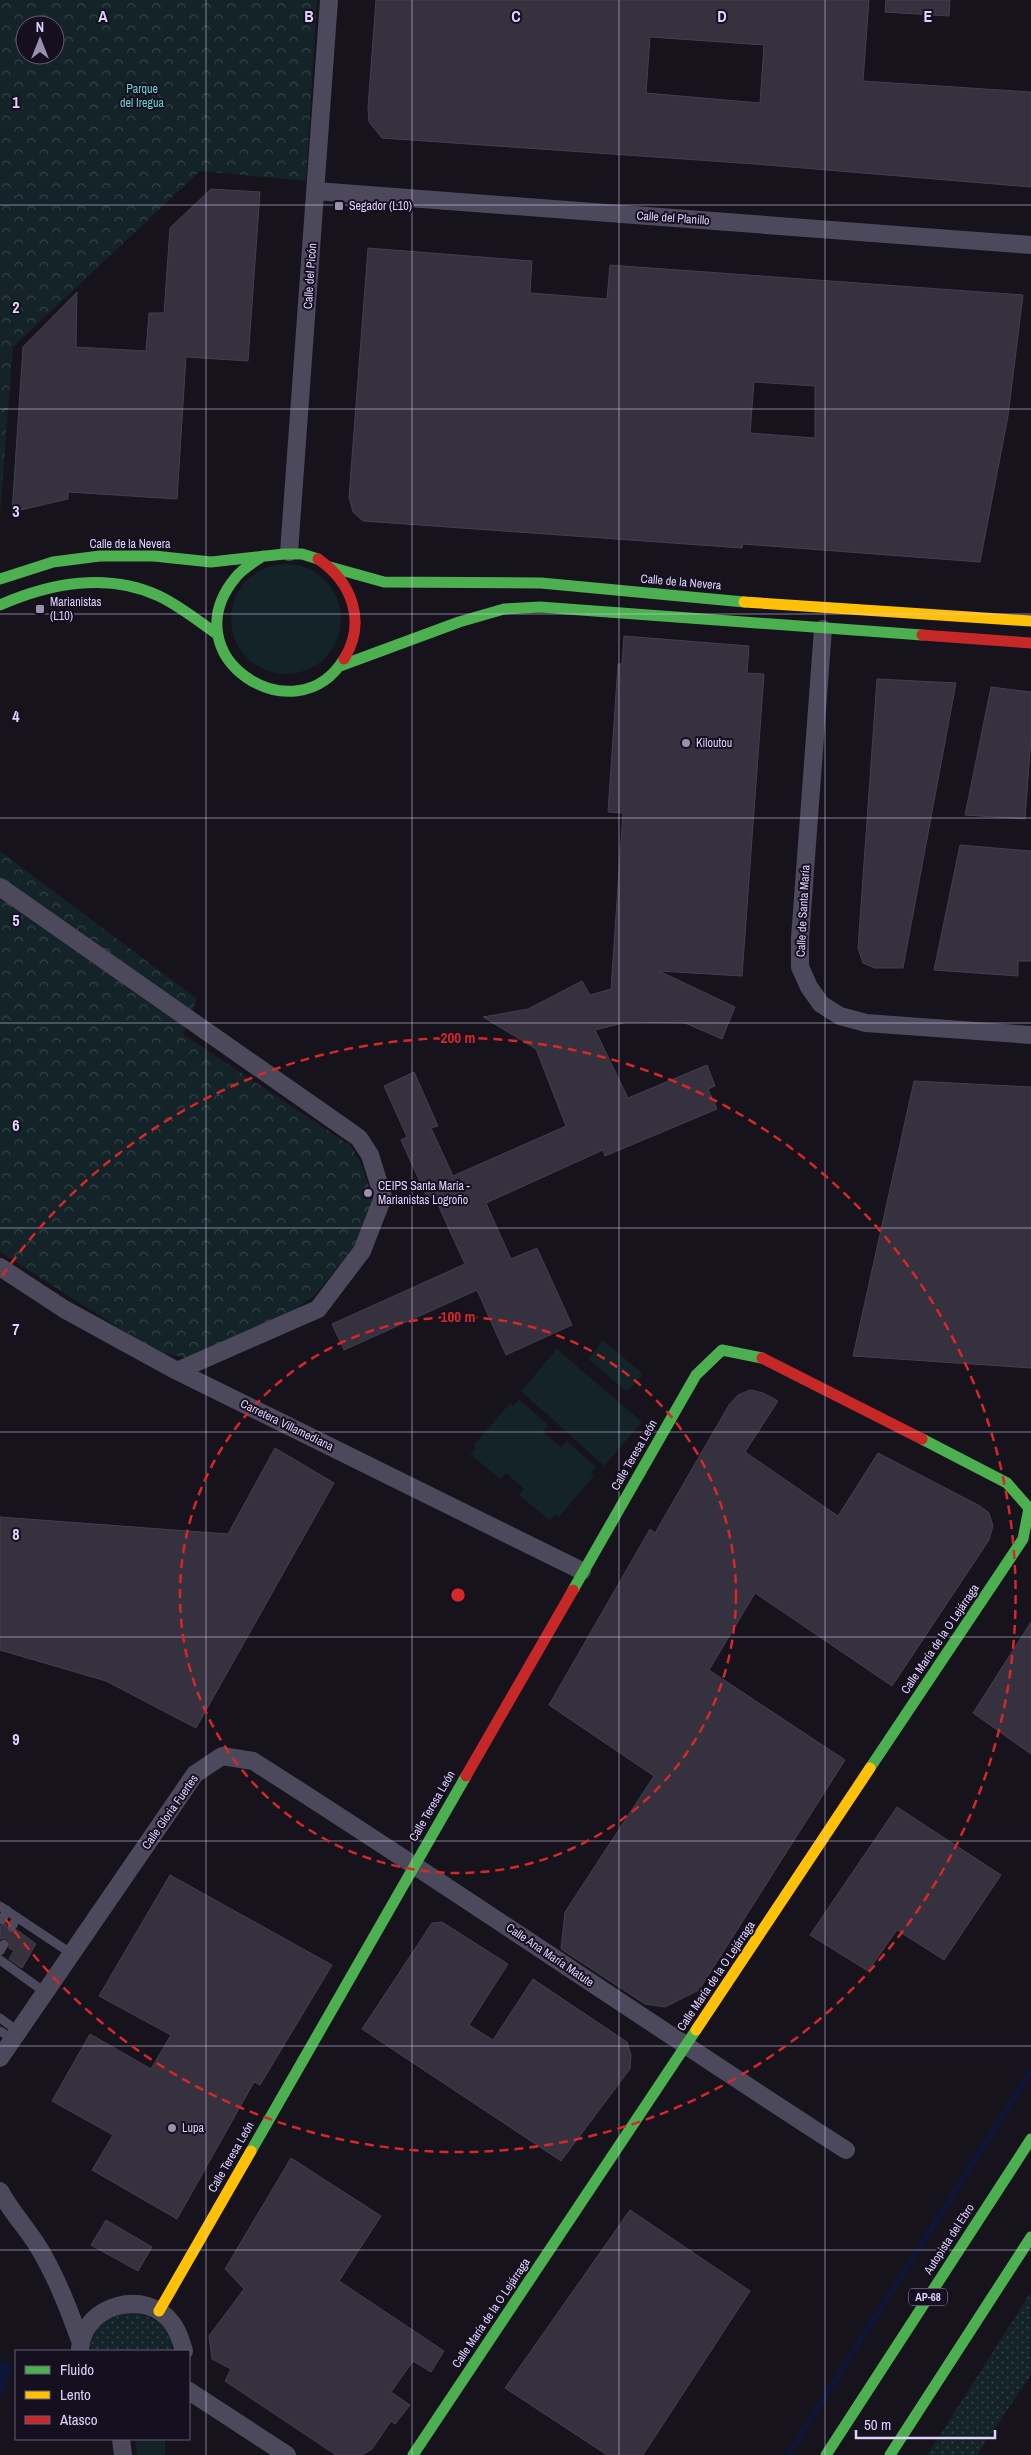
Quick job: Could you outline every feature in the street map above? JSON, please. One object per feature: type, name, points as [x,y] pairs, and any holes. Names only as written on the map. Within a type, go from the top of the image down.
[{"type":"main road","points":[[289,552],[304,554],[330,567],[341,578],[349,592],[355,615],[354,638],[349,653],[340,666],[327,678],[312,687],[294,691],[277,691],[260,686],[244,678],[231,666],[222,651],[217,634],[216,614],[221,595],[231,578],[245,565],[262,556],[289,552]]},
{"type":"main road","name":"Calle de la Nevera","points":[[0,579],[60,560],[104,555],[167,557],[213,562],[262,556]]},
{"type":"main road","name":"Calle de la Nevera","points":[[330,567],[384,582],[541,583],[796,607],[1031,621]]},
{"type":"main road","points":[[0,605],[26,592],[73,583],[114,582],[153,593],[217,634]]},
{"type":"main road","points":[[340,666],[459,622],[504,609],[540,607],[1031,643]]},
{"type":"main road","name":"Calle Teresa León","points":[[159,2311],[696,1375],[722,1350],[763,1358],[1008,1483],[1028,1508]]},
{"type":"main road","name":"Calle María de la O Lejárraga","points":[[412,2455],[1024,1539],[1028,1508]]},
{"type":"main road","name":"Autopista del Ebro","points":[[826,2455],[1031,2139]]},
{"type":"main road","points":[[890,2455],[1031,2237]]},
{"type":"street","name":"Calle del Picón","points":[[289,552],[329,0]]},
{"type":"street","name":"Calle del Planillo","points":[[316,191],[1031,245]]},
{"type":"street","name":"Calle de Santa María","points":[[823,629],[800,938],[800,967],[809,987],[821,1004],[840,1016],[866,1023],[1031,1034]]},
{"type":"street","points":[[0,887],[359,1138],[370,1155],[383,1197],[362,1251],[318,1309],[177,1371]]},
{"type":"street","name":"Carretera Villamediana","points":[[0,1266],[64,1309],[177,1371],[582,1571]]},
{"type":"street","name":"Calle Gloria Fuertes","points":[[7,2043],[46,1993],[195,1774],[222,1756],[253,1761],[415,1864]]},
{"type":"street","name":"Calle Ana María Matute","points":[[415,1864],[685,2047],[846,2150]]},
{"type":"street","points":[[0,2191],[10,2210],[37,2245],[69,2308],[80,2347]]},
{"type":"street","points":[[80,2347],[87,2328],[98,2316],[106,2311],[127,2304],[144,2305],[159,2311],[171,2321],[180,2335],[184,2350]]},
{"type":"street","points":[[69,2308],[106,2311]]},
{"type":"street","points":[[190,2392],[287,2455]]},
{"type":"street","points":[[122,2440],[123,2455]]},
{"type":"lane","points":[[2,1920],[3,1908],[72,1954]]},
{"type":"lane","points":[[12,1927],[17,1917]]},
{"type":"lane","points":[[0,1960],[46,1993]]},
{"type":"lane","points":[[0,2018],[7,2043]]},
{"type":"green space","name":"Parque del Iregua","points":[[0,0],[317,0],[306,181],[200,171],[13,347],[0,513]]},
{"type":"green space","points":[[286,564],[307,568],[325,580],[337,598],[341,619],[337,640],[325,658],[307,670],[286,674],[265,670],[247,658],[235,640],[231,619],[235,598],[247,580],[265,568]]},
{"type":"green space","points":[[0,851],[197,999],[183,1034],[351,1146],[360,1161],[372,1195],[371,1218],[364,1236],[315,1295],[284,1318],[186,1358],[155,1351],[0,1252]]},
{"type":"green space","points":[[603,1340],[643,1374],[627,1392],[588,1359]]},
{"type":"green space","points":[[557,1349],[642,1422],[604,1466],[521,1391]]},
{"type":"green space","points":[[519,1400],[548,1425],[543,1432],[561,1447],[567,1441],[596,1467],[591,1473],[594,1476],[559,1517],[555,1514],[550,1521],[519,1495],[524,1489],[506,1473],[500,1479],[470,1454],[476,1448],[473,1446],[510,1403],[513,1406]]},
{"type":"green space","points":[[1031,2292],[1031,2375],[977,2455],[927,2455]]},
{"type":"green space","points":[[125,2312],[151,2318],[158,2322],[168,2333],[173,2350],[88,2350],[95,2330],[111,2318]]},
{"type":"green space","points":[[135,2440],[165,2440],[165,2455],[137,2455]]},
{"type":"water","points":[[0,2360],[14,2365],[2,2397],[0,2397]]},
{"type":"building","points":[[376,0],[869,0],[863,81],[1031,92],[1031,187],[755,164],[382,138],[369,122],[368,107]],"holes":[[[650,37],[764,45],[760,103],[646,93]]]},
{"type":"building","points":[[886,0],[950,0],[949,16],[885,12]]},
{"type":"building","points":[[211,189],[260,192],[248,361],[186,357],[177,499],[68,492],[68,499],[12,512],[23,347],[77,292],[76,347],[146,351],[149,313],[164,313],[170,228]]},
{"type":"building","points":[[368,248],[532,261],[530,293],[607,299],[610,265],[1023,295],[1008,416],[980,562],[743,544],[742,548],[363,521],[353,512],[349,497]],"holes":[[[754,382],[815,386],[815,438],[750,433]]]},
{"type":"building","points":[[624,636],[749,646],[747,673],[764,674],[742,976],[659,971],[735,1007],[722,1039],[685,1023],[627,1022],[595,1030],[628,1098],[707,1065],[715,1086],[708,1089],[717,1109],[605,1156],[603,1150],[486,1203],[511,1259],[537,1248],[572,1325],[506,1355],[477,1290],[344,1350],[332,1324],[465,1264],[434,1196],[428,1199],[401,1140],[407,1137],[384,1086],[414,1072],[438,1126],[431,1128],[453,1176],[566,1126],[536,1049],[483,1017],[528,1009],[582,981],[590,995],[611,989],[623,813],[608,812],[618,664],[622,664]]},
{"type":"building","points":[[877,679],[956,683],[903,968],[875,968],[863,963],[858,948]]},
{"type":"building","points":[[991,687],[1031,692],[1031,738],[1025,819],[965,815]]},
{"type":"building","points":[[960,845],[1031,851],[1031,961],[1018,961],[1018,976],[934,970]]},
{"type":"building","points":[[914,1081],[1031,1087],[1031,1368],[853,1356]]},
{"type":"building","points":[[750,1390],[763,1393],[778,1401],[745,1452],[838,1516],[878,1453],[980,1506],[989,1513],[993,1526],[989,1540],[892,1686],[755,1593],[709,1670],[845,1760],[699,1990],[665,2007],[645,2004],[561,1949],[565,1912],[654,1776],[549,1705],[650,1529],[655,1533],[729,1405],[738,1395]]},
{"type":"building","points":[[275,1448],[334,1483],[196,1728],[106,1681],[0,1650],[0,1517],[228,1534]]},
{"type":"building","points":[[1031,1622],[1031,1754],[973,1713]]},
{"type":"building","points":[[897,1807],[1001,1875],[944,1960],[897,1930],[868,1971],[810,1935]]},
{"type":"building","points":[[170,1875],[332,1965],[260,2085],[254,2082],[177,2219],[92,2170],[113,2135],[52,2101],[90,2034],[151,2069],[171,2035],[99,1996]]},
{"type":"building","points":[[442,1922],[508,1964],[469,2025],[493,2040],[533,1979],[627,2042],[631,2055],[630,2069],[561,2161],[362,2029],[432,1923]]},
{"type":"building","points":[[6,1924],[9,1932],[17,1930],[36,1944],[22,1968],[9,1959],[14,1951],[9,1948],[9,1940],[0,1939],[0,1926]]},
{"type":"building","points":[[291,2158],[381,2216],[339,2281],[444,2351],[431,2372],[413,2361],[391,2392],[410,2405],[395,2424],[391,2421],[372,2449],[362,2455],[336,2455],[225,2381],[231,2369],[212,2359],[209,2336],[244,2289],[225,2269]]},
{"type":"building","points":[[630,2210],[750,2291],[643,2455],[607,2455],[505,2388]]},
{"type":"building","points":[[106,2220],[152,2247],[138,2271],[91,2245]]},
{"type":"waterway","points":[[788,2455],[1031,2071]]},
{"type":"traffic: fast","points":[[0,579],[53,562],[100,556],[154,556],[211,562],[284,554],[302,554],[318,559]]},
{"type":"traffic: fast","points":[[263,556],[236,577],[219,607],[218,635],[228,659],[247,678],[271,689],[297,691],[323,681],[344,659]]},
{"type":"traffic: fast","points":[[330,567],[384,582],[541,583],[744,602]]},
{"type":"traffic: fast","points":[[0,605],[19,597],[59,586],[99,582],[120,584],[140,589],[167,600],[217,634]]},
{"type":"traffic: fast","points":[[340,666],[459,622],[504,609],[540,607],[922,635]]},
{"type":"traffic: fast","points":[[573,1590],[696,1375],[722,1350],[762,1358]]},
{"type":"traffic: fast","points":[[870,1768],[1023,1539],[1029,1508],[1007,1483],[922,1439]]},
{"type":"traffic: fast","points":[[251,2151],[466,1776]]},
{"type":"traffic: fast","points":[[413,2455],[696,2030]]},
{"type":"traffic: fast","points":[[826,2455],[1031,2139]]},
{"type":"traffic: fast","points":[[890,2455],[1031,2237]]},
{"type":"traffic: slow","points":[[744,602],[1031,621]]},
{"type":"traffic: slow","points":[[696,2030],[870,1768]]},
{"type":"traffic: slow","points":[[159,2311],[251,2151]]},
{"type":"traffic: jam","points":[[318,559],[340,579],[352,604],[355,617],[354,631],[351,645],[344,659]]},
{"type":"traffic: jam","points":[[922,635],[1031,643]]},
{"type":"traffic: jam","points":[[762,1358],[922,1439]]},
{"type":"traffic: jam","points":[[466,1776],[573,1590]]},
{"type":"place","name":"Segador (L10)","points":[[339,206]]},
{"type":"place","name":"Marianistas (L10)","points":[[40,609]]},
{"type":"place","name":"Kiloutou","points":[[686,743]]},
{"type":"place","name":"CEIPS Santa María - Marianistas Logroño","points":[[368,1193]]},
{"type":"place","name":"Lupa","points":[[172,2128]]}]
